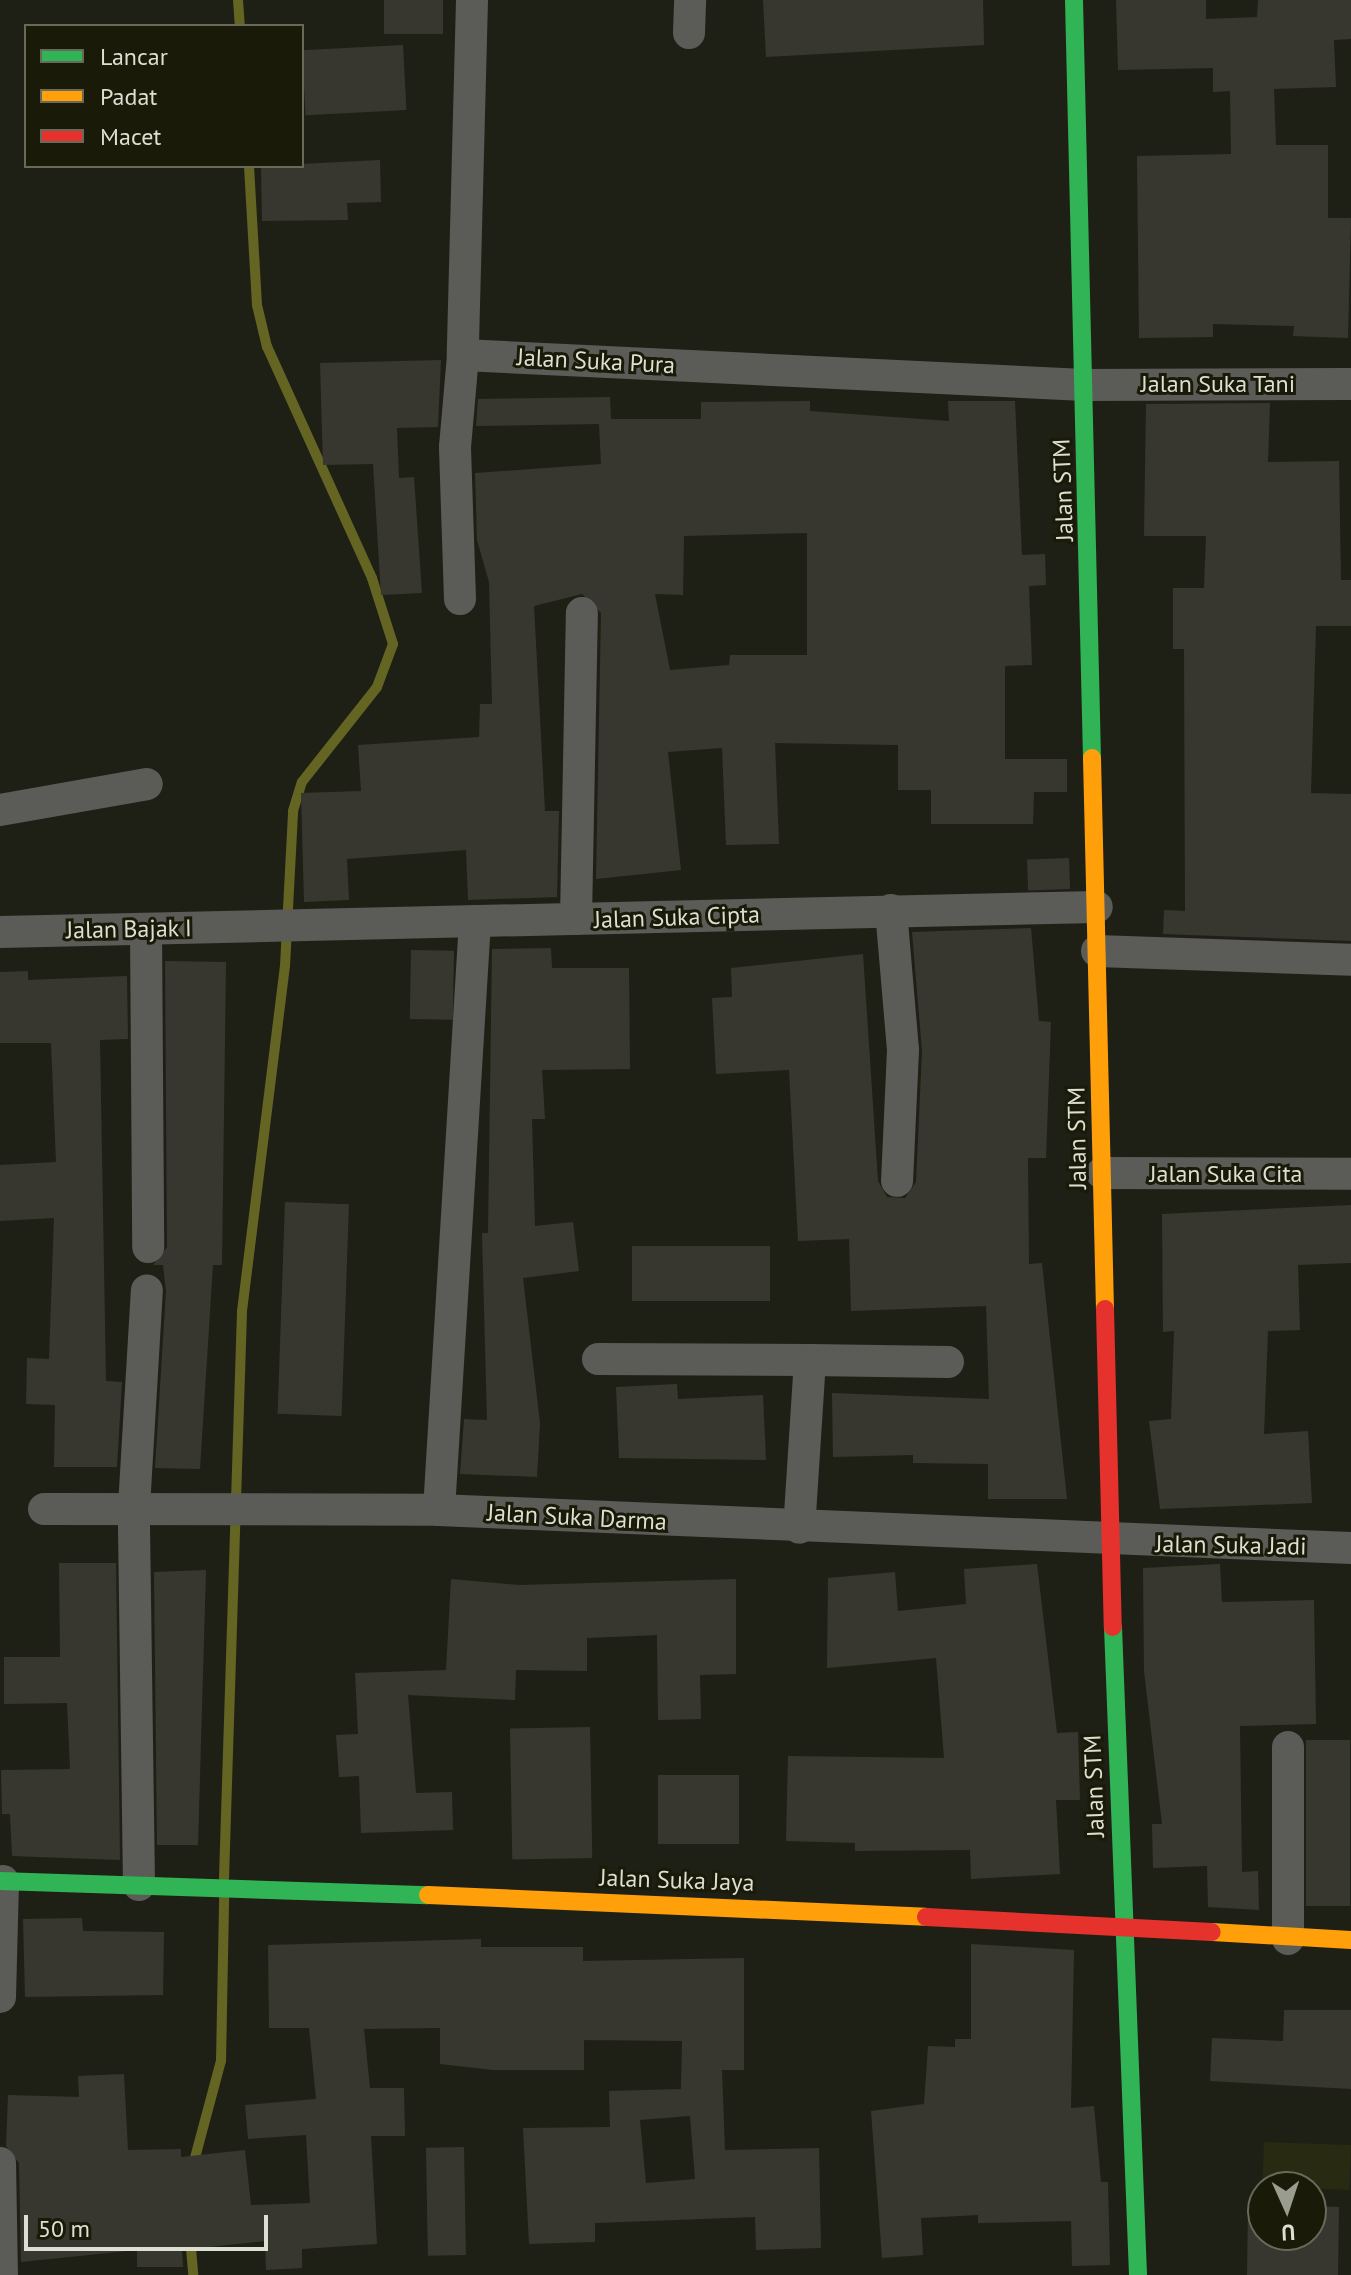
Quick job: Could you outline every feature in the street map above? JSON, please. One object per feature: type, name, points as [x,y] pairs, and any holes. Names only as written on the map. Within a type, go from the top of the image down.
[{"type":"street","points":[[460,599],[455,447],[463,355],[472,0]]},
{"type":"street","points":[[689,33],[690,0]]},
{"type":"street","name":"Jalan STM","points":[[1074,0],[1110,1542],[1122,1931],[1138,2275]]},
{"type":"street","name":"Jalan Suka Pura","points":[[463,355],[1084,385]]},
{"type":"street","name":"Jalan Suka Tani","points":[[1084,385],[1351,384]]},
{"type":"street","points":[[576,919],[582,613]]},
{"type":"street","points":[[0,810],[147,784]]},
{"type":"street","name":"Jalan Suka Cipta","points":[[257,925],[1097,907]]},
{"type":"street","points":[[891,910],[903,1050],[897,1181]]},
{"type":"street","points":[[439,1510],[475,921]]},
{"type":"street","name":"Jalan Bajak I","points":[[0,932],[257,925]]},
{"type":"street","points":[[146,929],[148,1247]]},
{"type":"street","points":[[1097,951],[1351,960]]},
{"type":"street","name":"Jalan Suka Cita","points":[[1102,1173],[1351,1174]]},
{"type":"street","points":[[139,1885],[134,1507],[147,1290]]},
{"type":"street","points":[[598,1359],[948,1362]]},
{"type":"street","points":[[799,1528],[810,1360]]},
{"type":"street","name":"Jalan Suka Darma","points":[[44,1509],[214,1507],[439,1510],[1110,1542]]},
{"type":"street","name":"Jalan Suka Jadi","points":[[1110,1542],[1351,1548]]},
{"type":"street","points":[[1288,1747],[1288,1939]]},
{"type":"street","points":[[0,1997],[2,1881]]},
{"type":"street","name":"Jalan Suka Jaya","points":[[2,1881],[715,1905],[1122,1931],[1351,1940]]},
{"type":"street","points":[[0,2163],[2,2275]]},
{"type":"shaded area","points":[[1264,2142],[1351,2145],[1349,2190],[1327,2189],[1327,2171],[1263,2171]]},
{"type":"building","points":[[384,0],[443,0],[443,34],[384,34]]},
{"type":"building","points":[[763,0],[983,0],[984,45],[766,57]]},
{"type":"building","points":[[1116,0],[1206,0],[1206,19],[1257,17],[1258,0],[1351,0],[1351,39],[1334,40],[1336,87],[1274,89],[1276,145],[1328,145],[1328,218],[1351,218],[1348,338],[1293,336],[1294,326],[1213,324],[1213,337],[1139,338],[1137,156],[1231,154],[1230,91],[1213,92],[1213,68],[1118,70]]},
{"type":"building","points":[[403,45],[406,110],[306,115],[304,50]]},
{"type":"building","points":[[380,160],[381,202],[347,203],[348,220],[262,221],[261,168],[304,168],[304,164]]},
{"type":"building","points":[[441,360],[438,427],[397,428],[399,478],[414,477],[422,593],[381,595],[373,464],[323,465],[320,363]]},
{"type":"building","points":[[610,397],[611,419],[701,419],[701,402],[810,401],[810,411],[949,421],[948,401],[1015,401],[1022,555],[1045,554],[1046,585],[1029,586],[1032,665],[1005,666],[1005,759],[1067,759],[1067,792],[1034,792],[1033,824],[931,824],[931,790],[898,790],[898,745],[775,743],[779,844],[726,845],[722,748],[668,752],[681,870],[596,879],[601,613],[582,594],[534,606],[545,811],[559,811],[557,897],[468,900],[466,850],[347,859],[349,900],[304,902],[301,793],[361,791],[358,745],[479,737],[480,704],[492,704],[489,582],[477,540],[475,473],[601,464],[599,424],[476,426],[478,399]],"holes":[[[807,533],[807,655],[730,655],[729,665],[670,670],[655,594],[683,595],[684,536]]]},
{"type":"building","points":[[1270,403],[1268,462],[1339,461],[1341,580],[1351,580],[1351,626],[1316,626],[1311,793],[1351,794],[1351,941],[1163,934],[1164,910],[1185,911],[1184,649],[1173,649],[1173,588],[1204,588],[1206,536],[1144,536],[1146,404]]},
{"type":"building","points":[[1069,858],[1070,889],[1028,890],[1027,859]]},
{"type":"building","points":[[1031,928],[1039,1021],[1051,1022],[1046,1158],[1028,1158],[1029,1264],[1042,1263],[1067,1499],[988,1499],[988,1464],[913,1463],[913,1455],[833,1457],[832,1393],[989,1399],[986,1306],[851,1311],[849,1239],[798,1241],[789,1070],[716,1074],[712,998],[732,997],[731,968],[863,954],[878,1181],[887,1197],[905,1198],[916,1182],[922,1051],[912,932]]},
{"type":"building","points":[[551,948],[552,968],[629,968],[630,1069],[542,1070],[545,1119],[532,1119],[535,1226],[573,1222],[579,1271],[523,1278],[540,1423],[537,1477],[460,1474],[464,1419],[487,1420],[482,1233],[488,1233],[492,949]]},
{"type":"building","points":[[411,950],[454,951],[453,1020],[410,1019]]},
{"type":"building","points":[[165,961],[226,962],[222,1265],[213,1265],[200,1469],[155,1468],[166,1291],[163,1265],[153,1265],[167,1247]]},
{"type":"building","points":[[28,971],[28,980],[127,976],[128,1039],[100,1040],[106,1381],[122,1382],[117,1467],[54,1467],[55,1405],[26,1404],[27,1358],[49,1359],[54,1218],[0,1221],[0,1165],[56,1162],[51,1043],[0,1043],[0,972]]},
{"type":"building","points":[[285,1202],[349,1204],[342,1416],[278,1414]]},
{"type":"building","points":[[1351,1205],[1351,1263],[1298,1265],[1300,1330],[1268,1331],[1264,1434],[1308,1431],[1312,1503],[1160,1509],[1149,1421],[1171,1419],[1174,1331],[1163,1332],[1162,1214]]},
{"type":"building","points":[[632,1246],[770,1246],[770,1301],[632,1301]]},
{"type":"building","points":[[677,1384],[678,1399],[763,1395],[766,1460],[619,1458],[616,1387]]},
{"type":"building","points":[[59,1563],[116,1563],[120,1860],[12,1856],[10,1814],[2,1814],[1,1770],[70,1769],[67,1703],[4,1704],[4,1657],[60,1657]]},
{"type":"building","points":[[1037,1564],[1057,1733],[1078,1732],[1080,1800],[1056,1800],[1060,1874],[971,1879],[970,1850],[855,1851],[855,1843],[786,1841],[788,1756],[944,1758],[936,1658],[827,1668],[828,1578],[895,1572],[898,1611],[966,1604],[964,1569]]},
{"type":"building","points":[[1220,1564],[1222,1602],[1314,1600],[1316,1724],[1240,1726],[1242,1872],[1258,1871],[1259,1910],[1208,1907],[1207,1866],[1153,1868],[1152,1824],[1162,1824],[1144,1671],[1143,1568]]},
{"type":"building","points":[[206,1570],[198,1845],[157,1845],[154,1572]]},
{"type":"building","points":[[451,1579],[520,1585],[736,1579],[736,1674],[700,1675],[701,1719],[658,1720],[657,1635],[587,1638],[587,1671],[516,1670],[515,1700],[408,1695],[416,1793],[452,1792],[453,1830],[361,1833],[359,1776],[339,1777],[336,1735],[358,1734],[355,1673],[446,1670]]},
{"type":"building","points":[[590,1727],[592,1858],[512,1859],[510,1728]]},
{"type":"building","points":[[1306,1740],[1350,1740],[1350,1906],[1306,1906]]},
{"type":"building","points":[[658,1775],[739,1775],[739,1844],[658,1844]]},
{"type":"building","points":[[82,1918],[83,1931],[164,1932],[163,1995],[25,1997],[23,1919]]},
{"type":"building","points":[[481,1939],[481,1947],[583,1947],[583,1961],[744,1958],[744,2070],[722,2070],[725,2150],[819,2148],[821,2248],[756,2250],[755,2217],[595,2223],[595,2242],[529,2244],[523,2128],[610,2127],[609,2091],[681,2089],[682,2041],[584,2040],[584,2070],[493,2070],[440,2064],[440,2028],[364,2029],[370,2088],[404,2088],[405,2136],[371,2136],[377,2244],[302,2249],[302,2268],[266,2270],[265,2241],[182,2250],[183,2267],[137,2267],[137,2250],[21,2262],[19,2163],[6,2146],[8,2095],[79,2097],[78,2076],[124,2074],[128,2150],[181,2149],[181,2157],[245,2150],[251,2205],[310,2203],[306,2135],[248,2139],[245,2105],[316,2099],[309,2028],[269,2028],[268,1945]],"holes":[[[690,2116],[695,2179],[646,2183],[640,2120]]]},
{"type":"building","points":[[971,1944],[1074,1950],[1071,2108],[1094,2106],[1101,2182],[1108,2182],[1110,2265],[1072,2266],[1071,2221],[978,2223],[978,2215],[921,2218],[923,2255],[882,2258],[871,2111],[924,2104],[928,2046],[955,2047],[955,2039],[971,2039]]},
{"type":"building","points":[[1284,2010],[1351,2010],[1351,2089],[1210,2081],[1212,2038],[1283,2041]]},
{"type":"building","points":[[464,2147],[466,2255],[428,2256],[426,2148]]},
{"type":"building","points":[[1327,2207],[1339,2207],[1338,2275],[1247,2275],[1247,2251],[1327,2251]]},
{"type":"waterway","points":[[238,0],[240,24]]},
{"type":"waterway","points":[[224,1878],[242,1311],[285,966],[293,811],[302,782],[377,687],[393,644],[372,578],[267,347],[257,305],[249,168]]},
{"type":"waterway","points":[[192,2169],[221,2061],[224,1898]]},
{"type":"waterway","points":[[190,2237],[193,2275]]},
{"type":"traffic: fast","points":[[1074,0],[1092,758]]},
{"type":"traffic: fast","points":[[1113,1627],[1138,2275]]},
{"type":"traffic: fast","points":[[0,1881],[428,1895]]},
{"type":"traffic: slow","points":[[1092,758],[1105,1309]]},
{"type":"traffic: slow","points":[[428,1895],[926,1917]]},
{"type":"traffic: slow","points":[[1212,1932],[1351,1940]]},
{"type":"traffic: jam","points":[[1105,1309],[1113,1627]]},
{"type":"traffic: jam","points":[[926,1917],[1212,1932]]}]
